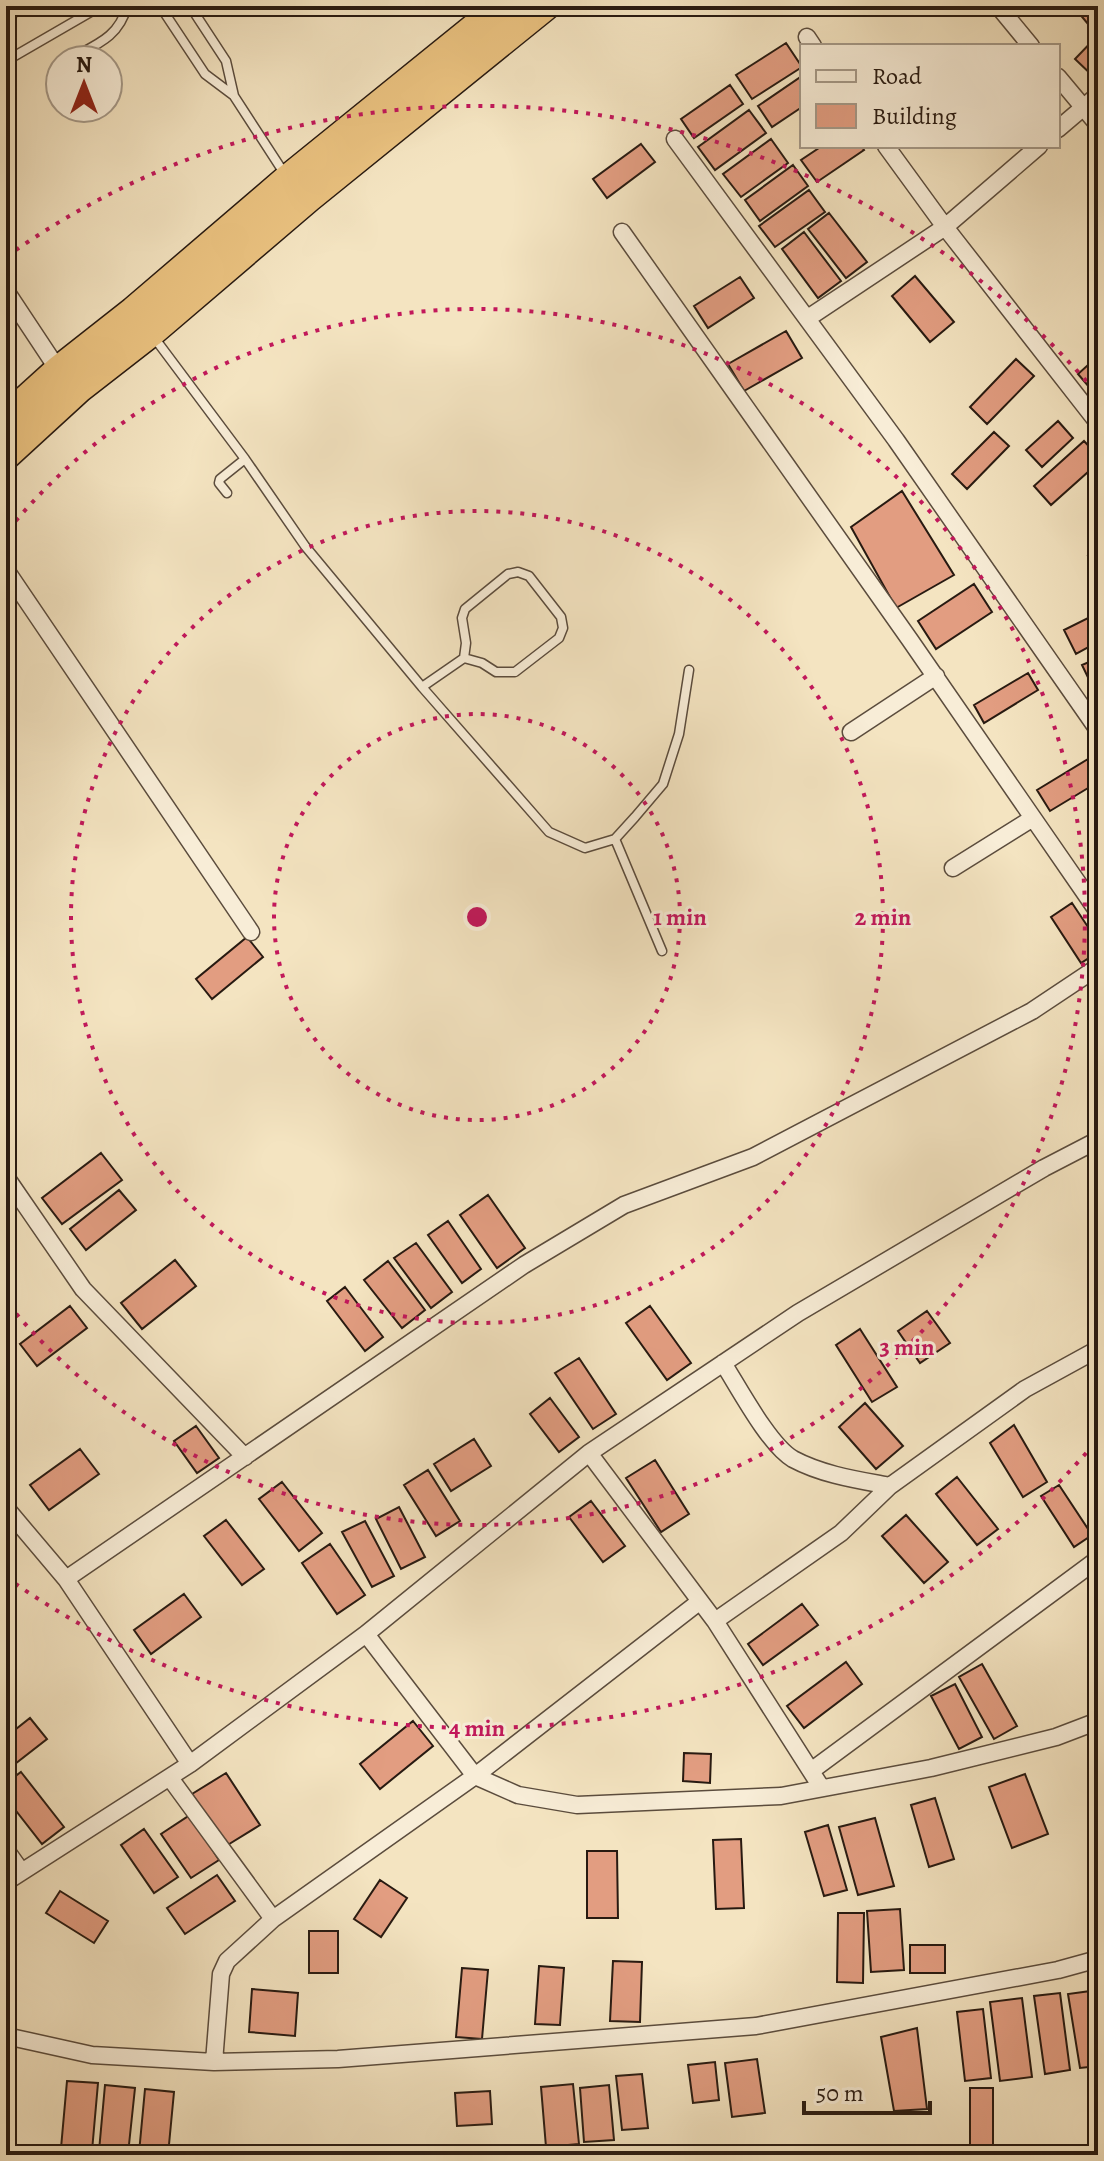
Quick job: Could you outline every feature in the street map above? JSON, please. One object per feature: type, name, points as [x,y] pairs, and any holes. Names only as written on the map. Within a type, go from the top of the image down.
[{"type":"highway","points":[[6,419],[288,180],[503,6]]},
{"type":"highway","points":[[6,454],[78,388],[544,6]]},
{"type":"street","points":[[998,6],[1029,44]]},
{"type":"street","points":[[1060,79],[1098,125]]},
{"type":"street","points":[[1060,127],[1098,95]]},
{"type":"street","points":[[675,139],[808,318],[1098,730]]},
{"type":"street","points":[[887,148],[1098,423]]},
{"type":"street","points":[[808,318],[945,227],[1037,148]]},
{"type":"street","points":[[622,232],[936,676],[1098,912]]},
{"type":"street","points":[[6,291],[59,371]]},
{"type":"street","points":[[6,570],[251,932]]},
{"type":"street","points":[[851,732],[936,676]]},
{"type":"street","points":[[953,868],[1033,818]]},
{"type":"street","points":[[66,1579],[524,1265],[624,1205],[753,1157],[1032,1011],[1098,967]]},
{"type":"street","points":[[6,1882],[190,1764],[366,1634],[589,1453],[798,1313],[1044,1168],[1098,1140]]},
{"type":"street","points":[[6,1177],[83,1289],[245,1457]]},
{"type":"street","points":[[715,1621],[841,1533],[890,1486],[1025,1389],[1098,1349]]},
{"type":"street","points":[[723,1363],[777,1445],[792,1458],[833,1474],[890,1486]]},
{"type":"street","points":[[589,1453],[715,1621],[821,1787]]},
{"type":"street","points":[[6,1508],[66,1579],[190,1764]]},
{"type":"street","points":[[811,1771],[1098,1559]]},
{"type":"street","points":[[214,2062],[221,1974],[227,1961],[273,1919],[475,1776],[504,1750],[699,1602]]},
{"type":"street","points":[[366,1634],[475,1776],[518,1795],[577,1805],[781,1796],[931,1768],[1056,1737],[1098,1721]]},
{"type":"street","points":[[170,1778],[273,1919]]},
{"type":"street","points":[[6,1850],[21,1871]]},
{"type":"street","points":[[6,2036],[92,2055],[214,2062],[338,2059],[463,2051],[756,2026],[1058,1970],[1098,1959]]},
{"type":"street","points":[[1092,2155],[1098,2154]]},
{"type":"lane","points":[[6,61],[101,6]]},
{"type":"lane","points":[[96,44],[121,26],[127,6]]},
{"type":"lane","points":[[160,6],[205,74],[234,96]]},
{"type":"lane","points":[[190,6],[226,61],[234,96],[288,180]]},
{"type":"lane","points":[[150,332],[245,459],[305,546],[422,687],[549,832],[585,848],[615,839],[663,784],[679,734],[689,670]]},
{"type":"lane","points":[[227,493],[219,483],[220,479],[245,459]]},
{"type":"lane","points":[[422,687],[464,658],[466,643],[462,618],[465,609],[508,574],[518,572],[529,576],[561,617],[563,628],[559,638],[515,672],[496,672],[482,663],[464,658]]},
{"type":"lane","points":[[615,839],[662,951]]},
{"type":"building","points":[[6,6],[34,6],[6,23]]},
{"type":"building","points":[[1073,6],[1098,6],[1098,15],[1088,24]]},
{"type":"building","points":[[1098,35],[1098,77],[1096,79],[1075,59]]},
{"type":"building","points":[[786,43],[800,64],[800,68],[752,99],[736,75]]},
{"type":"building","points":[[800,77],[800,108],[772,127],[758,106]]},
{"type":"building","points":[[730,85],[743,104],[694,138],[681,119]]},
{"type":"building","points":[[749,110],[766,133],[715,170],[698,147]]},
{"type":"building","points":[[771,139],[788,163],[741,197],[723,174]]},
{"type":"building","points":[[641,144],[655,162],[607,198],[593,179]]},
{"type":"building","points":[[819,148],[864,150],[817,182],[801,160]]},
{"type":"building","points":[[793,165],[808,186],[760,221],[745,200]]},
{"type":"building","points":[[809,190],[825,212],[775,247],[759,226]]},
{"type":"building","points":[[829,213],[867,262],[846,278],[808,229]]},
{"type":"building","points":[[804,232],[841,281],[818,298],[782,249]]},
{"type":"building","points":[[915,276],[954,322],[930,342],[892,296]]},
{"type":"building","points":[[740,277],[754,298],[708,328],[694,306]]},
{"type":"building","points":[[786,331],[802,358],[744,391],[728,364]]},
{"type":"building","points":[[1098,356],[1098,392],[1095,394],[1078,374]]},
{"type":"building","points":[[1016,359],[1034,376],[987,424],[970,407]]},
{"type":"building","points":[[1058,421],[1073,438],[1042,467],[1026,450]]},
{"type":"building","points":[[994,432],[1009,446],[967,489],[952,474]]},
{"type":"building","points":[[1084,441],[1098,456],[1098,463],[1051,505],[1034,486]]},
{"type":"building","points":[[902,491],[954,575],[896,608],[851,527]]},
{"type":"building","points":[[1098,548],[1098,568],[1088,556]]},
{"type":"building","points":[[974,584],[992,612],[936,649],[918,621]]},
{"type":"building","points":[[1098,613],[1098,642],[1076,654],[1064,630]]},
{"type":"building","points":[[1098,658],[1098,688],[1094,690],[1082,665]]},
{"type":"building","points":[[1028,673],[1038,690],[984,723],[974,705]]},
{"type":"building","points":[[1088,759],[1098,774],[1098,782],[1050,811],[1037,790]]},
{"type":"building","points":[[1072,903],[1098,942],[1098,952],[1081,963],[1051,917]]},
{"type":"building","points":[[247,937],[263,957],[212,999],[196,979]]},
{"type":"building","points":[[101,1153],[122,1180],[62,1224],[42,1198]]},
{"type":"building","points":[[119,1190],[136,1210],[86,1250],[70,1229]]},
{"type":"building","points":[[488,1195],[525,1248],[497,1268],[460,1215]]},
{"type":"building","points":[[448,1221],[481,1269],[462,1283],[428,1235]]},
{"type":"building","points":[[416,1243],[452,1292],[431,1308],[394,1258]]},
{"type":"building","points":[[175,1260],[196,1286],[142,1329],[121,1303]]},
{"type":"building","points":[[388,1261],[425,1310],[402,1328],[364,1280]]},
{"type":"building","points":[[345,1287],[383,1337],[365,1351],[327,1301]]},
{"type":"building","points":[[70,1306],[87,1328],[37,1366],[20,1344]]},
{"type":"building","points":[[650,1306],[691,1363],[667,1380],[626,1323]]},
{"type":"building","points":[[927,1311],[950,1343],[920,1363],[898,1331]]},
{"type":"building","points":[[860,1329],[897,1387],[872,1402],[836,1345]]},
{"type":"building","points":[[579,1358],[616,1414],[593,1429],[555,1373]]},
{"type":"building","points":[[550,1398],[579,1437],[559,1452],[530,1414]]},
{"type":"building","points":[[865,1403],[903,1446],[876,1469],[839,1427]]},
{"type":"building","points":[[1014,1425],[1047,1482],[1023,1497],[990,1443]]},
{"type":"building","points":[[196,1426],[219,1458],[197,1473],[174,1441]]},
{"type":"building","points":[[474,1439],[491,1466],[451,1491],[434,1464]]},
{"type":"building","points":[[80,1449],[99,1474],[49,1510],[30,1485]]},
{"type":"building","points":[[655,1460],[689,1514],[661,1532],[626,1478]]},
{"type":"building","points":[[428,1470],[460,1521],[436,1536],[404,1485]]},
{"type":"building","points":[[957,1477],[998,1529],[977,1545],[936,1494]]},
{"type":"building","points":[[282,1482],[322,1533],[299,1551],[259,1499]]},
{"type":"building","points":[[1059,1485],[1092,1535],[1074,1547],[1041,1496]]},
{"type":"building","points":[[591,1501],[625,1546],[603,1562],[569,1517]]},
{"type":"building","points":[[399,1507],[425,1557],[401,1569],[376,1519]]},
{"type":"building","points":[[906,1515],[948,1562],[924,1583],[882,1536]]},
{"type":"building","points":[[226,1520],[264,1569],[242,1585],[204,1536]]},
{"type":"building","points":[[365,1521],[394,1576],[372,1587],[342,1532]]},
{"type":"building","points":[[330,1544],[365,1595],[337,1614],[302,1563]]},
{"type":"building","points":[[184,1594],[201,1617],[151,1654],[134,1630]]},
{"type":"building","points":[[802,1604],[818,1625],[763,1665],[748,1644]]},
{"type":"building","points":[[846,1662],[862,1684],[804,1728],[787,1706]]},
{"type":"building","points":[[982,1664],[1017,1726],[994,1739],[959,1677]]},
{"type":"building","points":[[955,1684],[982,1737],[959,1749],[931,1696]]},
{"type":"building","points":[[30,1718],[47,1739],[6,1771],[6,1737]]},
{"type":"building","points":[[413,1721],[433,1746],[380,1789],[360,1764]]},
{"type":"building","points":[[684,1753],[711,1754],[710,1783],[683,1781]]},
{"type":"building","points":[[21,1772],[64,1827],[42,1844],[6,1798],[6,1783]]},
{"type":"building","points":[[226,1773],[260,1825],[226,1846],[192,1794]]},
{"type":"building","points":[[1025,1774],[1048,1834],[1012,1848],[989,1787]]},
{"type":"building","points":[[935,1798],[954,1859],[929,1867],[911,1805]]},
{"type":"building","points":[[190,1815],[219,1860],[191,1878],[161,1834]]},
{"type":"building","points":[[875,1818],[894,1886],[858,1895],[839,1827]]},
{"type":"building","points":[[828,1825],[847,1890],[824,1896],[805,1832]]},
{"type":"building","points":[[144,1829],[178,1877],[154,1893],[121,1845]]},
{"type":"building","points":[[741,1839],[744,1908],[716,1909],[713,1840]]},
{"type":"building","points":[[587,1851],[617,1851],[618,1918],[587,1918]]},
{"type":"building","points":[[217,1875],[235,1901],[185,1934],[167,1908]]},
{"type":"building","points":[[380,1880],[407,1898],[381,1937],[354,1919]]},
{"type":"building","points":[[60,1891],[108,1921],[94,1943],[46,1913]]},
{"type":"building","points":[[900,1909],[904,1970],[871,1972],[867,1911]]},
{"type":"building","points":[[838,1913],[864,1913],[863,1983],[837,1982]]},
{"type":"building","points":[[309,1931],[338,1931],[338,1973],[309,1973]]},
{"type":"building","points":[[910,1945],[945,1945],[945,1973],[910,1973]]},
{"type":"building","points":[[613,1961],[642,1962],[640,2022],[610,2021]]},
{"type":"building","points":[[539,1966],[564,1968],[560,2025],[535,2024]]},
{"type":"building","points":[[462,1968],[488,1970],[482,2039],[456,2037]]},
{"type":"building","points":[[252,1989],[298,1993],[295,2036],[249,2032]]},
{"type":"building","points":[[1098,1990],[1098,2066],[1080,2068],[1068,1994]]},
{"type":"building","points":[[1060,1993],[1070,2070],[1045,2074],[1034,1996]]},
{"type":"building","points":[[1022,1998],[1032,2077],[1000,2081],[990,2002]]},
{"type":"building","points":[[983,2009],[991,2078],[965,2081],[957,2012]]},
{"type":"building","points":[[917,2028],[927,2109],[894,2111],[881,2037]]},
{"type":"building","points":[[757,2059],[765,2113],[732,2117],[725,2063]]},
{"type":"building","points":[[715,2062],[719,2100],[693,2103],[688,2065]]},
{"type":"building","points":[[642,2074],[648,2128],[622,2130],[616,2076]]},
{"type":"building","points":[[67,2081],[98,2083],[92,2151],[61,2148]]},
{"type":"building","points":[[573,2084],[579,2144],[546,2147],[541,2087]]},
{"type":"building","points":[[105,2085],[135,2088],[128,2154],[99,2151]]},
{"type":"building","points":[[609,2085],[614,2140],[584,2142],[580,2088]]},
{"type":"building","points":[[970,2088],[993,2088],[993,2152],[970,2152]]},
{"type":"building","points":[[145,2089],[174,2092],[168,2155],[139,2153]]},
{"type":"building","points":[[490,2091],[492,2124],[457,2126],[455,2093]]}]
